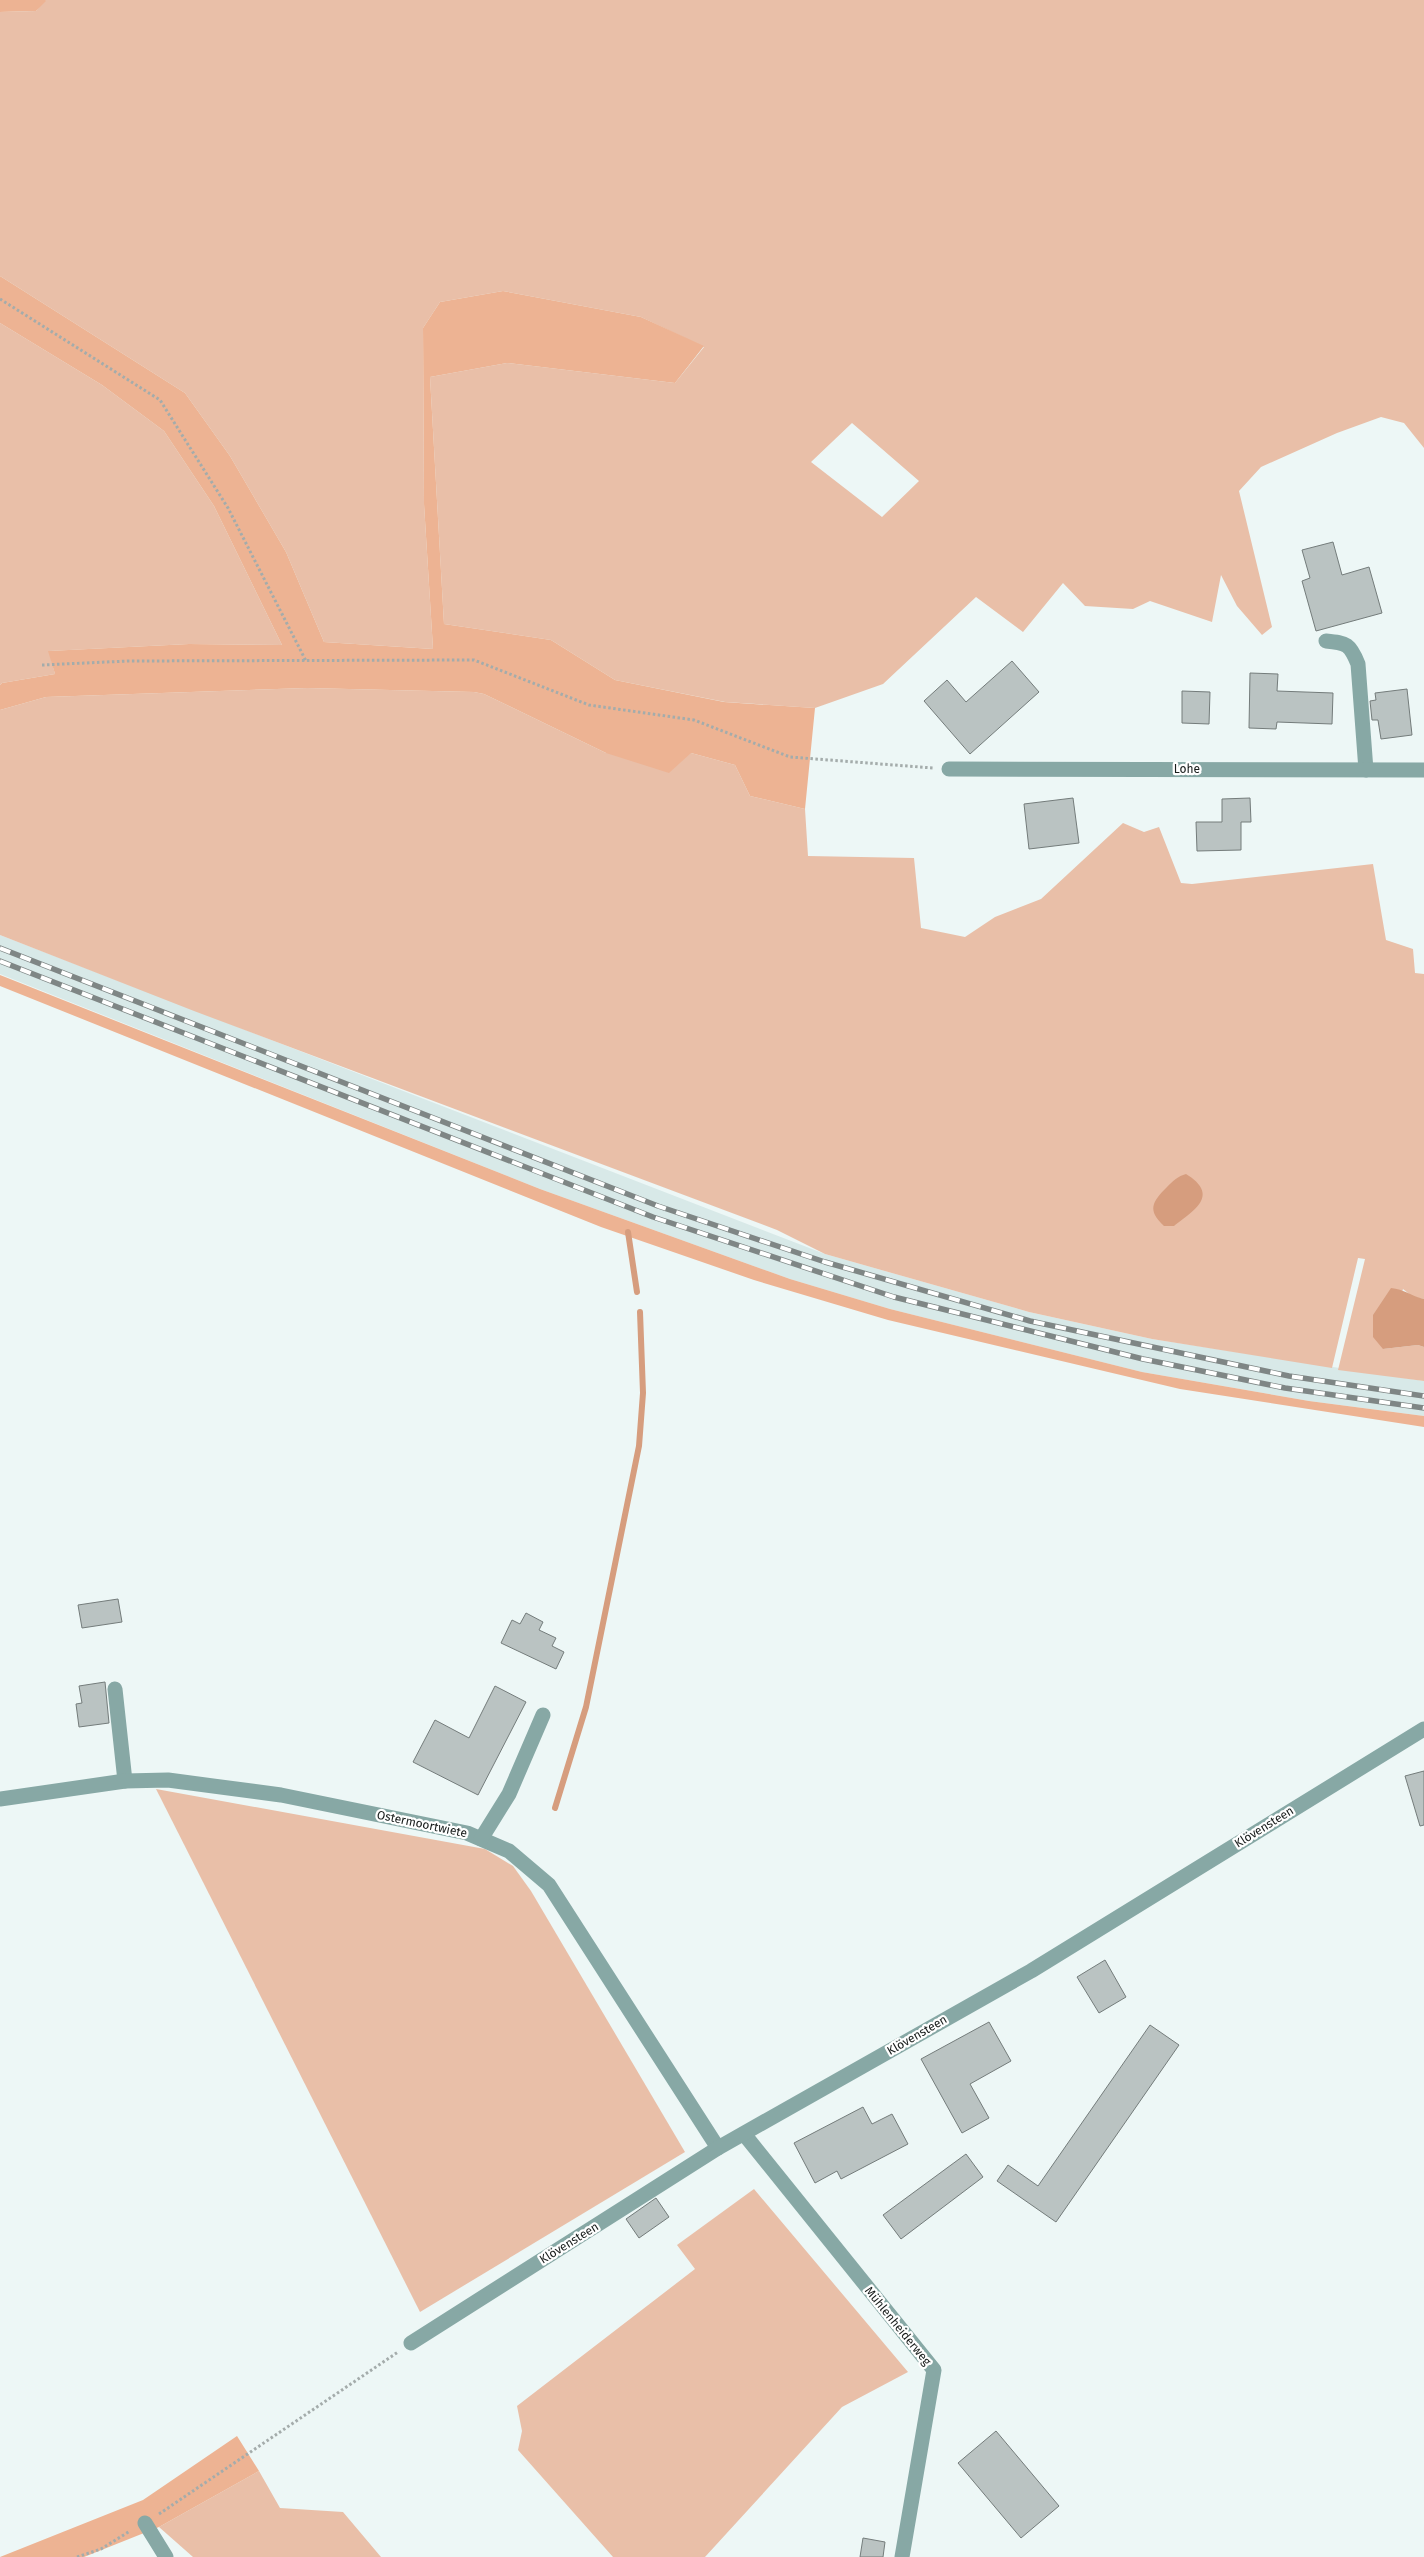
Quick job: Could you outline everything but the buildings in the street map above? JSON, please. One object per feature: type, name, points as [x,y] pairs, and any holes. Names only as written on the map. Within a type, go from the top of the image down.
[{"type":"street","points":[[1326,641],[1343,642],[1352,649],[1358,664],[1366,770]]},
{"type":"street","name":"Lohe","points":[[949,769],[1424,770]]},
{"type":"street","points":[[115,1689],[125,1781]]},
{"type":"street","points":[[481,1839],[509,1794],[543,1715]]},
{"type":"street","name":"Klövensteen","points":[[411,2343],[718,2148],[1031,1971],[1424,1729]]},
{"type":"street","name":"Ostermoortwiete","points":[[0,1799],[125,1781],[168,1780],[281,1794],[467,1833],[509,1851],[549,1885],[718,2148]]},
{"type":"street","name":"Mühlenheiderweg","points":[[744,2134],[934,2370],[902,2557]]},
{"type":"street","points":[[145,2522],[166,2557]]},
{"type":"path","points":[[0,299],[160,400],[228,508],[306,661]]},
{"type":"path","points":[[42,665],[128,660],[474,660],[589,705],[694,720],[790,757],[949,769]]},
{"type":"path","points":[[77,2557],[101,2549],[145,2522],[411,2343]]},
{"type":"shaded area","points":[[0,0],[46,1],[36,11],[0,12]]},
{"type":"shaded area","points":[[45,0],[1424,0],[1424,448],[1404,423],[1381,417],[1337,433],[1261,467],[1239,491],[1272,627],[1262,635],[1237,606],[1221,575],[1212,622],[1150,601],[1133,609],[1085,606],[1063,583],[1023,632],[976,597],[883,684],[815,708],[725,702],[615,680],[551,640],[444,624],[430,377],[507,363],[675,383],[704,347],[641,317],[503,291],[440,302],[423,328],[424,504],[433,649],[324,642],[286,552],[230,456],[185,393],[0,276],[0,12],[36,11]],"holes":[[[852,423],[919,481],[882,517],[811,462]]]},
{"type":"shaded area","points":[[0,276],[185,393],[230,456],[286,552],[324,642],[433,649],[424,504],[423,328],[440,302],[503,291],[641,317],[704,346],[675,383],[507,363],[430,377],[444,624],[551,640],[615,680],[724,702],[815,708],[805,809],[750,796],[735,765],[691,753],[669,773],[606,753],[484,694],[474,692],[307,688],[46,697],[0,710],[0,685],[2,683],[55,674],[48,651],[189,644],[282,645],[214,506],[164,431],[102,385],[0,323]]},
{"type":"shaded area","points":[[0,323],[102,385],[164,431],[214,506],[282,645],[189,644],[49,651],[55,674],[2,683],[0,685]]},
{"type":"shaded area","points":[[307,688],[474,692],[484,694],[606,753],[691,753],[735,765],[750,796],[805,809],[808,856],[914,858],[921,928],[965,937],[995,917],[1041,899],[1123,823],[1144,832],[1159,827],[1181,883],[1192,884],[1373,864],[1386,940],[1413,949],[1415,973],[1424,974],[1424,1299],[1413,1297],[1403,1289],[1383,1349],[1418,1345],[1424,1347],[1424,1381],[1338,1370],[1365,1259],[1358,1258],[1332,1368],[1152,1339],[1029,1312],[825,1254],[777,1230],[194,1011],[0,935],[0,710],[46,697]]},
{"type":"shaded area","points":[[0,935],[825,1254],[1029,1312],[1152,1339],[1424,1381],[1424,1416],[1309,1401],[1142,1372],[890,1309],[790,1279],[540,1189],[0,974]]},
{"type":"shaded area","points":[[0,975],[540,1189],[790,1279],[890,1309],[1142,1372],[1309,1401],[1424,1416],[1424,1427],[1180,1389],[888,1320],[754,1280],[601,1227],[0,986]]},
{"type":"shaded area","points":[[1186,1174],[1201,1189],[1203,1195],[1201,1202],[1190,1214],[1174,1226],[1164,1226],[1155,1215],[1155,1202],[1162,1192],[1174,1181]]},
{"type":"shaded area","points":[[1391,1288],[1424,1299],[1424,1347],[1418,1345],[1383,1349],[1373,1337],[1373,1315]]},
{"type":"shaded area","points":[[156,1789],[485,1849],[513,1866],[531,1891],[685,2152],[420,2312]]},
{"type":"shaded area","points":[[754,2189],[908,2372],[842,2407],[705,2557],[613,2557],[518,2450],[522,2431],[517,2406],[695,2269],[677,2245]]},
{"type":"shaded area","points":[[237,2436],[259,2471],[159,2527],[84,2557],[0,2557],[143,2500]]},
{"type":"shaded area","points":[[259,2471],[280,2508],[343,2512],[381,2557],[193,2557],[159,2527]]},
{"type":"waterway","points":[[628,1232],[637,1292]]},
{"type":"waterway","points":[[555,1808],[586,1707],[639,1446],[643,1393],[640,1312]]},
{"type":"railway","points":[[0,948],[658,1206],[825,1262],[1030,1321],[1289,1376],[1424,1396]]},
{"type":"railway","points":[[0,961],[653,1217],[894,1297],[1143,1359],[1285,1388],[1424,1408]]}]
